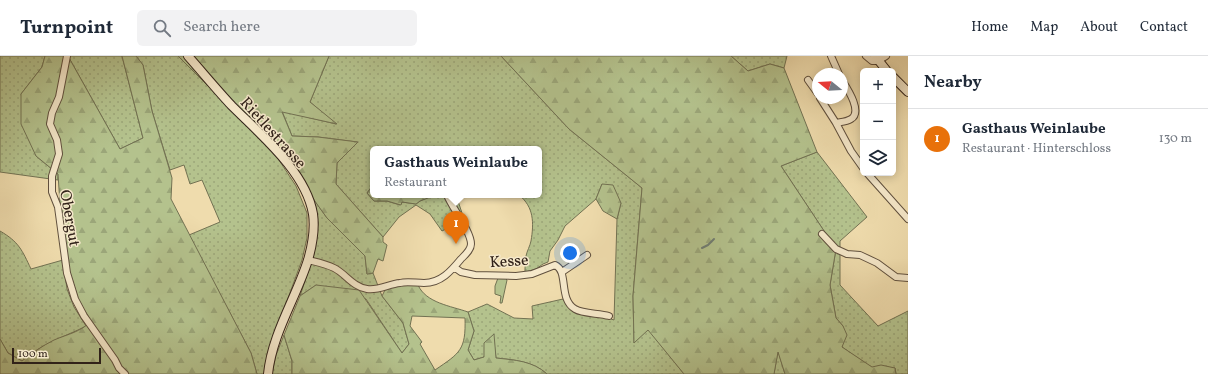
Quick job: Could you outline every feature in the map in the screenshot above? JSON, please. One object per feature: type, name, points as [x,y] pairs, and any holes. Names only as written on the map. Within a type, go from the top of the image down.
[{"type":"street","name":"Obergut","points":[[67,56],[59,97],[52,113],[50,124],[57,140],[59,154],[52,176],[52,192],[58,207],[67,273],[75,299],[84,316],[119,368],[125,374]]},
{"type":"street","name":"Rietlestrasse","points":[[188,56],[221,94],[274,148],[296,175],[304,189],[313,215],[312,241],[308,260],[279,332],[268,374]]},
{"type":"street","points":[[831,56],[836,68]]},
{"type":"street","points":[[866,56],[872,61],[876,58],[886,56]]},
{"type":"street","points":[[876,58],[884,68]]},
{"type":"street","points":[[808,80],[812,86]]},
{"type":"street","points":[[896,80],[908,92]]},
{"type":"street","points":[[836,123],[852,119],[856,114],[856,107],[848,92]]},
{"type":"street","points":[[824,104],[860,164]]},
{"type":"street","points":[[870,176],[908,219]]},
{"type":"street","points":[[308,260],[334,268],[356,285],[366,289],[377,289],[402,282],[426,283],[435,281],[446,275],[466,254],[471,246],[470,238],[449,198]]},
{"type":"street","points":[[822,234],[836,249],[847,254],[860,255],[877,263],[896,277],[908,278]]},
{"type":"street","points":[[587,255],[562,272],[568,302],[576,310],[609,316]]},
{"type":"street","name":"Kesse","points":[[454,267],[461,272],[475,275],[526,275],[555,264],[559,266],[562,272]]},
{"type":"green space","points":[[0,56],[45,56],[42,67],[21,94],[36,156],[58,174],[58,180],[0,172]]},
{"type":"green space","points":[[45,56],[68,56],[120,149],[143,138],[122,56],[136,56],[143,65],[152,111],[172,178],[171,199],[251,353],[257,374],[0,374],[0,339],[8,353],[22,361],[45,345],[79,330],[91,321],[79,301],[63,250],[58,174],[36,156],[21,124],[21,94],[42,67]]},
{"type":"green space","points":[[68,56],[122,56],[143,138],[120,149]]},
{"type":"green space","points":[[136,56],[178,56],[273,151],[296,186],[307,213],[307,238],[302,260],[270,347],[266,374],[257,374],[251,353],[189,235],[220,222],[202,180],[190,184],[184,165],[170,170],[152,111],[143,65]]},
{"type":"green space","points":[[178,56],[329,56],[310,102],[337,124],[282,112],[292,136],[318,137],[358,142],[337,163],[336,184],[383,237],[383,242],[387,245],[383,261],[378,259],[373,273],[367,274],[365,256],[327,218],[294,172]]},
{"type":"green space","points":[[329,56],[501,56],[569,129],[642,188],[633,296],[634,343],[648,329],[684,374],[547,374],[536,366],[496,358],[493,335],[484,357],[474,360],[468,350],[474,331],[468,312],[487,304],[514,318],[533,319],[532,306],[563,299],[567,305],[578,312],[614,320],[617,219],[621,203],[602,184],[596,199],[565,226],[558,240],[550,251],[548,262],[536,269],[525,272],[526,254],[531,241],[532,216],[528,205],[522,198],[542,198],[542,146],[370,146],[370,189],[367,193],[370,198],[374,201],[387,201],[400,205],[402,202],[416,204],[425,198],[457,198],[464,219],[442,231],[430,214],[416,205],[399,217],[383,237],[336,184],[337,163],[357,142],[318,137],[292,136],[282,111],[336,124],[310,102]]},
{"type":"green space","points":[[501,56],[731,56],[748,71],[770,64],[784,68],[817,152],[781,166],[836,249],[830,285],[836,318],[843,326],[847,335],[842,347],[872,367],[881,365],[895,368],[896,374],[785,374],[778,352],[774,374],[684,374],[648,330],[634,343],[633,296],[642,188],[569,129]]},
{"type":"green space","points":[[731,56],[787,56],[784,68],[770,64],[748,71]]},
{"type":"green space","points":[[817,152],[867,217],[840,241],[840,285],[878,326],[908,311],[908,374],[896,374],[895,368],[872,368],[842,347],[843,326],[836,318],[830,285],[836,249],[781,166]]},
{"type":"green space","points":[[602,184],[613,185],[621,203],[617,219],[603,211],[596,199]]},
{"type":"green space","points":[[370,189],[370,196],[367,193]]},
{"type":"green space","points":[[307,190],[327,218],[365,256],[367,274],[373,273],[382,296],[403,323],[409,344],[402,353],[366,299],[316,285],[300,296],[314,254],[318,223]]},
{"type":"green space","points":[[371,198],[428,198],[416,204],[402,202],[401,205],[387,201],[374,201]]},
{"type":"green space","points":[[0,231],[16,243],[31,269],[63,260],[67,289],[74,307],[86,326],[45,345],[22,361],[8,353],[0,339]]},
{"type":"green space","points":[[506,277],[507,280],[502,303],[500,303],[501,296],[495,294],[495,286],[498,278]]},
{"type":"green space","points":[[316,285],[359,290],[402,353],[409,344],[403,323],[382,296],[386,288],[397,285],[418,285],[427,296],[433,300],[468,312],[474,331],[468,350],[474,360],[484,357],[484,343],[494,334],[496,358],[530,364],[536,366],[547,374],[292,374],[292,361],[284,335],[300,296]],"holes":[[[412,316],[465,318],[463,344],[460,350],[456,355],[435,370],[420,344],[422,342],[410,326]]]},
{"type":"green space","points":[[284,335],[292,361],[292,374],[272,374],[276,355]]},
{"type":"green space","points":[[778,351],[785,374],[774,374]]},
{"type":"waterway","points":[[702,248],[714,239]]},
{"type":"place","name":"Gasthaus Weinlaube","points":[[456,244]]}]
